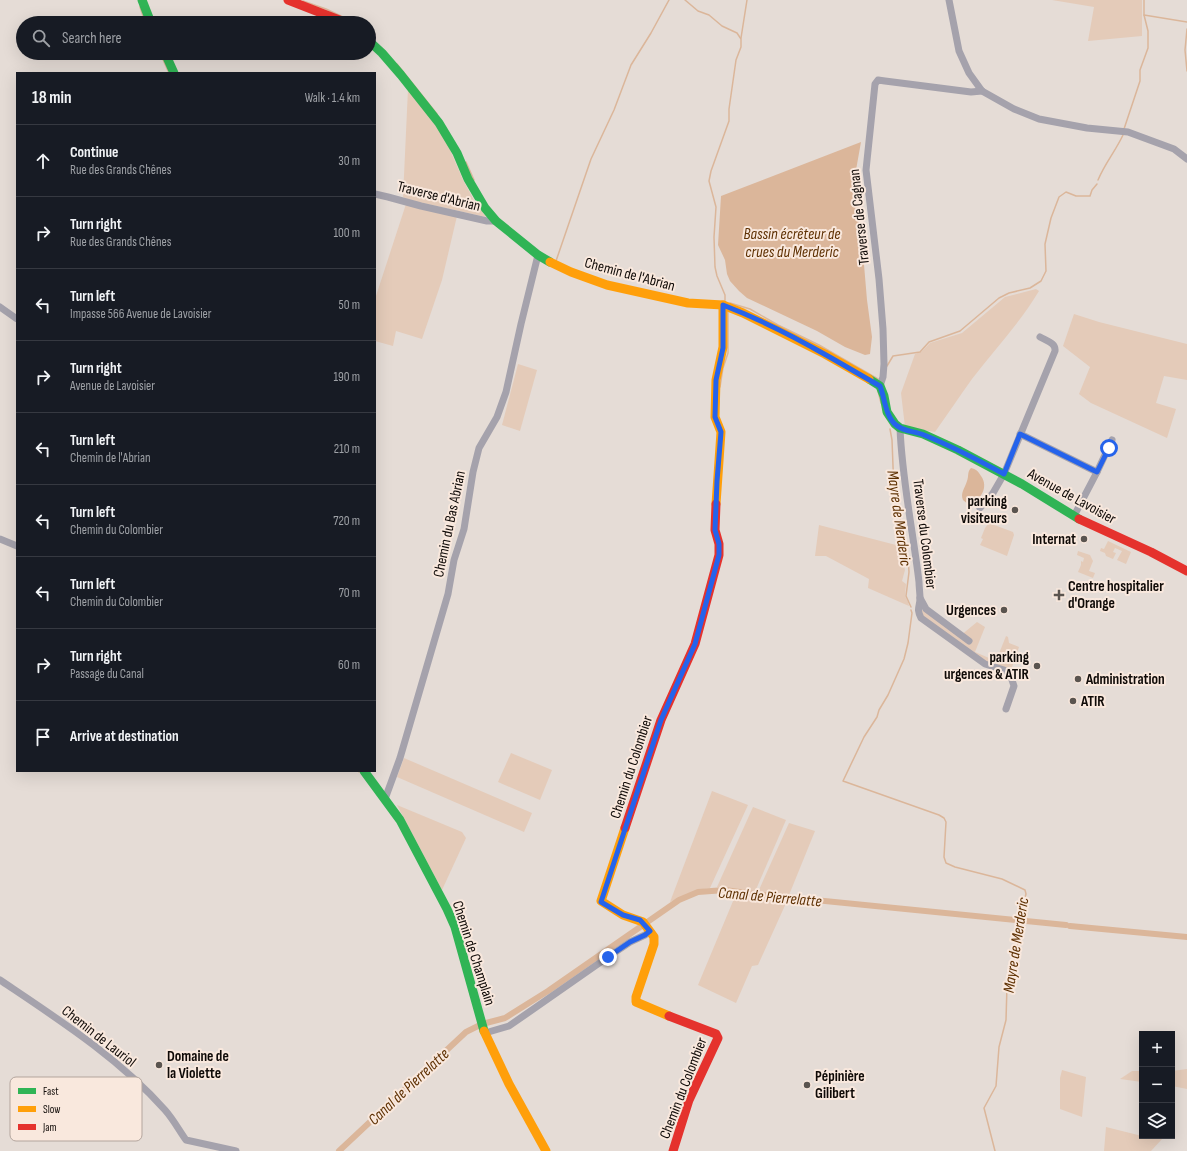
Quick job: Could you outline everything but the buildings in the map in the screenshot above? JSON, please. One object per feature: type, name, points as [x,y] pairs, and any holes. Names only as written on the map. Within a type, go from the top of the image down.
[{"type":"street","points":[[142,0],[148,16]]},
{"type":"street","points":[[288,0],[329,16]]},
{"type":"street","points":[[949,0],[959,51],[969,73],[982,91],[1025,115],[1076,126],[1128,132],[1174,149],[1187,159]]},
{"type":"street","name":"Chemin de l'Abrian","points":[[376,49],[401,76],[438,123],[457,153],[468,179],[485,208],[496,221],[538,255],[571,272],[607,284],[688,303],[723,305],[775,328],[825,354],[878,385]]},
{"type":"street","points":[[168,60],[174,72]]},
{"type":"street","name":"Traverse de Cagnan","points":[[878,385],[883,371],[883,329],[879,279],[866,170],[874,84],[878,80],[971,92],[982,91]]},
{"type":"street","name":"Traverse d'Abrian","points":[[376,194],[487,221],[496,221]]},
{"type":"street","name":"Chemin du Bas Abrian","points":[[385,799],[399,761],[448,594],[454,560],[464,529],[473,472],[479,448],[497,417],[506,392],[538,255]]},
{"type":"street","name":"Chemin du Colombier","points":[[673,1151],[689,1100],[718,1038],[716,1034],[703,1027],[636,1002],[636,997],[654,944],[654,937],[647,927],[601,902],[661,720],[695,644],[719,555],[719,544],[715,530],[721,432],[715,417],[716,380],[723,348],[723,305]]},
{"type":"street","points":[[0,307],[16,318]]},
{"type":"street","points":[[980,508],[993,493],[1004,474],[1055,351],[1054,344],[1040,337]]},
{"type":"street","points":[[878,385],[884,396],[887,412],[895,424],[900,428]]},
{"type":"street","name":"Avenue de Lavoisier","points":[[900,428],[923,434],[958,450],[1004,474],[1074,516],[1151,552],[1187,571]]},
{"type":"street","name":"Traverse du Colombier","points":[[900,428],[909,518],[916,554],[920,598],[918,609],[921,618],[985,664],[1004,670],[1010,674],[1014,686],[1006,709]]},
{"type":"street","points":[[1020,434],[1097,472]]},
{"type":"street","points":[[1074,516],[1112,440]]},
{"type":"street","points":[[0,539],[16,546]]},
{"type":"street","points":[[920,598],[926,609],[969,641]]},
{"type":"street","name":"Chemin de Champlain","points":[[365,772],[400,820],[447,909],[466,965],[485,1033],[496,1060],[546,1151]]},
{"type":"street","points":[[485,1033],[509,1026],[619,949],[647,927]]},
{"type":"street","name":"Chemin de Lauriol","points":[[0,980],[67,1025],[131,1077]]},
{"type":"street","name":"Chemin de Lauriol","points":[[142,1086],[166,1111],[186,1140],[236,1151]]},
{"type":"shaded area","points":[[1052,0],[1142,0],[1142,36],[1088,41],[1094,7]]},
{"type":"shaded area","points":[[408,89],[435,122],[448,145],[463,180],[475,202],[486,217],[409,200],[403,197]]},
{"type":"shaded area","points":[[406,204],[457,216],[442,280],[422,339],[396,331],[393,346],[376,341],[376,296]]},
{"type":"shaded area","points":[[1036,289],[1039,291],[1032,303],[972,379],[935,432],[905,427],[901,393],[915,354],[921,352],[930,343],[962,333],[1005,297]]},
{"type":"shaded area","points":[[1074,314],[1099,322],[1187,344],[1187,380],[1164,376],[1156,403],[1176,409],[1167,438],[1091,403],[1079,394],[1090,367],[1063,346]]},
{"type":"shaded area","points":[[518,364],[537,370],[520,431],[502,425]]},
{"type":"shaded area","points":[[989,523],[1013,532],[1014,535],[1007,556],[980,545],[985,528]]},
{"type":"shaded area","points":[[819,525],[896,545],[899,548],[905,570],[902,581],[906,584],[905,596],[909,606],[868,588],[869,579],[826,556],[815,556]]},
{"type":"shaded area","points":[[1108,541],[1131,552],[1126,564],[1117,560],[1122,551],[1115,548],[1113,552],[1116,553],[1113,559],[1100,551],[1101,548],[1104,549]]},
{"type":"shaded area","points":[[1078,551],[1090,555],[1093,561],[1089,571],[1095,573],[1093,578],[1078,572],[1081,561],[1083,562],[1084,558],[1077,555]]},
{"type":"shaded area","points":[[921,609],[960,636],[977,622],[985,627],[975,652],[996,661],[1006,636],[1008,637],[1009,643],[1019,647],[1012,667],[1009,671],[986,663],[922,617]]},
{"type":"shaded area","points":[[511,753],[552,770],[540,800],[498,782]]},
{"type":"shaded area","points":[[404,758],[532,813],[524,832],[397,777]]},
{"type":"shaded area","points":[[712,791],[748,805],[710,888],[697,890],[670,902]]},
{"type":"shaded area","points":[[397,805],[462,832],[466,838],[442,890]]},
{"type":"shaded area","points":[[753,807],[786,820],[754,894],[717,887]]},
{"type":"shaded area","points":[[789,823],[815,831],[789,895],[758,892]]},
{"type":"shaded area","points":[[736,894],[787,901],[758,965],[752,966],[736,1003],[698,985]]},
{"type":"shaded area","points":[[1187,1069],[1187,1089],[1175,1087],[1175,1071]]},
{"type":"shaded area","points":[[1062,1070],[1086,1077],[1082,1117],[1060,1109],[1060,1078]]},
{"type":"shaded area","points":[[1132,1071],[1139,1071],[1139,1082],[1120,1079]]},
{"type":"shaded area","points":[[1106,1127],[1139,1135],[1139,1139],[1162,1139],[1151,1151],[1104,1151]]},
{"type":"water","name":"Bassin écrêteur de crues du Merderic","points":[[861,142],[856,170],[867,300],[872,337],[870,354],[865,355],[845,347],[817,331],[747,298],[730,281],[727,274],[725,260],[718,245],[721,196]]},
{"type":"water","points":[[971,468],[979,473],[983,480],[984,489],[980,497],[969,505],[963,500],[962,495]]},
{"type":"waterway","points":[[556,261],[591,159],[614,110],[631,65],[669,0]]},
{"type":"waterway","name":"Mayre de Merderic","points":[[685,0],[698,11],[709,15],[722,26],[737,33],[741,39],[741,47],[736,60],[729,109],[729,121],[711,171],[709,181],[716,207],[714,237],[715,267],[725,295],[725,301]]},
{"type":"waterway","points":[[741,38],[747,0]]},
{"type":"waterway","points":[[1124,129],[1140,81],[1140,70],[1148,48],[1148,31],[1144,15],[1144,0]]},
{"type":"waterway","points":[[303,1],[341,16]]},
{"type":"waterway","points":[[140,7],[143,16]]},
{"type":"waterway","points":[[1144,15],[1187,22]]},
{"type":"waterway","points":[[1187,29],[1185,50],[1187,71]]},
{"type":"waterway","points":[[163,60],[169,72]]},
{"type":"waterway","points":[[397,64],[437,114]]},
{"type":"waterway","points":[[1098,180],[1123,135]]},
{"type":"waterway","points":[[466,162],[474,180]]},
{"type":"waterway","points":[[887,366],[893,356],[920,352],[929,342],[960,331],[999,298],[1009,293],[1030,288],[1041,281],[1046,271],[1045,244],[1051,218],[1059,197],[1066,192],[1076,196],[1090,196],[1092,190],[1097,184]]},
{"type":"waterway","name":"Mayre de Merderic","points":[[730,303],[750,309],[778,325],[819,345],[878,379]]},
{"type":"waterway","points":[[720,387],[723,368],[728,353],[728,312]]},
{"type":"waterway","name":"Mayre de Merderic","points":[[878,391],[881,403]]},
{"type":"waterway","name":"Mayre de Merderic","points":[[890,429],[892,440],[894,492],[899,508],[902,538],[908,557],[909,572],[906,596],[911,607]]},
{"type":"waterway","name":"Mayre de Merderic","points":[[911,610],[912,613],[908,643],[904,659],[888,695],[879,710],[877,717],[864,737],[843,781],[939,815],[944,818],[946,822],[944,857],[946,863],[955,867],[1002,879],[1025,890],[1026,894],[1020,916],[1019,940],[1007,986],[1006,1020],[999,1047],[996,1086],[984,1108],[995,1151]]},
{"type":"waterway","name":"Canal de Pierrelatte","points":[[486,1023],[505,1018],[548,991],[679,900],[698,892],[725,890],[1066,925]]},
{"type":"waterway","name":"Canal de Pierrelatte","points":[[1070,926],[1187,937]]},
{"type":"waterway","name":"Canal de Pierrelatte","points":[[339,1151],[466,1032],[480,1025]]},
{"type":"traffic: fast","points":[[142,0],[148,16]]},
{"type":"traffic: fast","points":[[376,47],[401,75],[439,123],[457,153],[468,179],[485,208],[496,221],[538,255],[550,262]]},
{"type":"traffic: fast","points":[[168,60],[174,72]]},
{"type":"traffic: fast","points":[[869,379],[880,386],[884,396],[887,412],[895,424],[900,428],[923,434],[958,450],[1022,484],[1079,519]]},
{"type":"traffic: fast","points":[[365,772],[400,820],[447,909],[455,927],[484,1031]]},
{"type":"traffic: slow","points":[[550,262],[571,272],[607,285],[688,303],[723,305],[743,313],[825,354],[869,379]]},
{"type":"traffic: slow","points":[[716,504],[721,432],[715,417],[716,380],[723,347],[723,305]]},
{"type":"traffic: slow","points":[[625,828],[601,901],[623,915],[643,922],[654,937],[654,944],[636,997],[636,1002],[669,1016]]},
{"type":"traffic: slow","points":[[484,1031],[509,1084],[546,1151]]},
{"type":"traffic: jam","points":[[288,0],[329,16]]},
{"type":"traffic: jam","points":[[625,828],[661,720],[695,644],[719,555],[719,544],[715,530],[716,504]]},
{"type":"traffic: jam","points":[[1079,519],[1151,552],[1187,571]]},
{"type":"traffic: jam","points":[[669,1016],[716,1034],[718,1038],[689,1100],[673,1151]]},
{"type":"place","name":"parking visiteurs","points":[[1015,510]]},
{"type":"place","name":"Internat","points":[[1084,539]]},
{"type":"place","name":"Centre hospitalier d'Orange","points":[[1059,595]]},
{"type":"place","name":"Urgences","points":[[1004,610]]},
{"type":"place","name":"parking urgences & ATIR","points":[[1037,666]]},
{"type":"place","name":"Administration","points":[[1078,679]]},
{"type":"place","name":"ATIR","points":[[1073,701]]},
{"type":"place","name":"Domaine de la Violette","points":[[159,1065]]},
{"type":"place","name":"Pépinière Gilibert","points":[[807,1085]]},
{"type":"route","points":[[608,957],[650,931],[640,920],[623,915],[601,902],[661,720],[695,644],[719,555],[719,544],[715,530],[721,432],[715,417],[716,380],[723,348],[723,305],[775,328],[825,354],[880,386],[884,396],[887,412],[895,424],[900,428],[923,434],[1004,474],[1020,434],[1097,472],[1109,448]]}]
